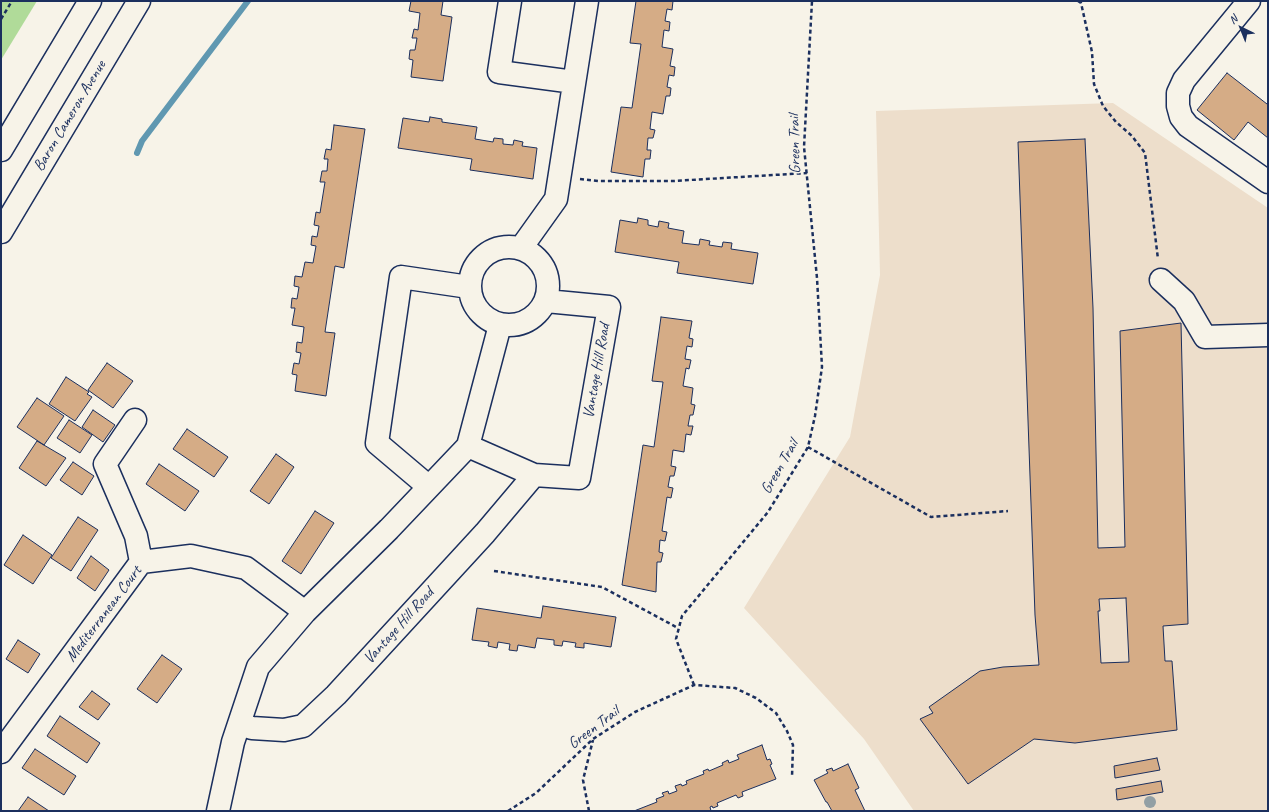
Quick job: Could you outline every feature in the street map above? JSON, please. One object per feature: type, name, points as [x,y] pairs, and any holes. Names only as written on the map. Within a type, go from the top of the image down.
[{"type":"street","points":[[1,150],[90,1]]},
{"type":"street","name":"Baron Cameron Avenue","points":[[1,232],[139,1]]},
{"type":"street","points":[[510,1],[499,72],[574,82]]},
{"type":"street","points":[[521,248],[556,199],[587,1]]},
{"type":"street","points":[[1249,1],[1184,80],[1178,93],[1178,106],[1181,117],[1188,126],[1268,182]]},
{"type":"street","points":[[508,247],[521,248],[534,256],[545,269],[549,288],[546,301],[540,311],[530,320],[515,326],[500,325],[486,319],[476,310],[472,301],[469,287],[470,276],[481,258],[493,250],[508,247]]},
{"type":"street","points":[[429,487],[377,443],[400,277],[469,287]]},
{"type":"street","points":[[1161,280],[1184,301],[1204,337],[1268,335]]},
{"type":"street","name":"Vantage Hill Road","points":[[468,446],[534,474],[579,478],[609,307],[546,301]]},
{"type":"street","points":[[218,811],[233,742],[258,667],[305,612],[389,529],[468,446],[500,325]]},
{"type":"street","points":[[135,420],[105,464],[136,536],[141,562]]},
{"type":"street","name":"Vantage Hill Road","points":[[239,724],[252,728],[284,730],[303,726],[336,695],[485,533],[534,474]]},
{"type":"street","name":"Mediterranean Court","points":[[1,752],[141,562],[191,556],[246,568],[305,612]]},
{"type":"path","points":[[1,19],[12,1]]},
{"type":"path","name":"Green Trail","points":[[508,811],[536,793],[593,739],[635,712],[694,685],[676,639],[682,616],[768,512],[808,447],[815,416],[822,367],[817,278],[804,147],[812,1]]},
{"type":"path","points":[[1078,1],[1081,3],[1092,52],[1094,84],[1103,106],[1116,122],[1132,136],[1146,153],[1161,280]]},
{"type":"path","points":[[560,176],[598,181],[672,181],[807,173]]},
{"type":"path","points":[[808,447],[931,518],[1008,511]]},
{"type":"path","points":[[494,571],[602,587],[678,628]]},
{"type":"path","points":[[694,685],[734,688],[756,698],[776,713],[787,731],[793,745],[792,777]]},
{"type":"path","points":[[589,811],[583,780],[593,739]]},
{"type":"shaded area","points":[[1113,103],[1268,208],[1268,811],[914,811],[864,739],[744,608],[850,437],[880,275],[876,111]]},
{"type":"green space","points":[[1,1],[37,1],[1,60]]},
{"type":"building","points":[[411,1],[443,1],[441,15],[452,17],[443,81],[411,77],[413,60],[409,59],[410,50],[415,50],[417,38],[412,38],[414,29],[418,30],[420,13],[409,11]]},
{"type":"building","points":[[636,1],[673,1],[672,10],[667,9],[665,21],[670,22],[669,31],[664,30],[662,47],[673,49],[670,66],[675,67],[674,76],[669,75],[667,87],[671,88],[670,96],[666,96],[663,114],[652,112],[650,129],[655,130],[653,138],[648,138],[647,150],[651,150],[650,159],[645,159],[643,177],[611,172],[621,107],[632,108],[641,44],[630,43]]},
{"type":"building","points":[[1227,73],[1267,104],[1268,103],[1268,138],[1248,122],[1234,140],[1197,110]]},
{"type":"building","points":[[430,117],[442,119],[442,122],[477,127],[475,139],[493,142],[494,138],[503,139],[503,144],[513,145],[514,140],[523,142],[522,146],[537,148],[533,179],[470,170],[472,159],[398,148],[403,118],[429,122]]},
{"type":"building","points":[[334,125],[365,129],[344,268],[335,266],[325,332],[335,333],[326,396],[295,391],[297,375],[292,374],[294,363],[299,364],[301,353],[296,352],[297,342],[302,343],[304,327],[292,325],[295,308],[291,308],[292,298],[297,299],[299,287],[294,286],[295,276],[302,277],[305,262],[313,263],[316,246],[311,245],[312,236],[317,237],[319,226],[314,225],[316,212],[320,213],[325,182],[320,182],[322,171],[327,171],[328,159],[324,159],[326,149],[331,150]]},
{"type":"building","points":[[1085,139],[1093,308],[1098,548],[1125,547],[1120,331],[1181,323],[1188,624],[1163,626],[1165,661],[1172,661],[1177,730],[1075,743],[1034,739],[968,784],[920,719],[933,713],[929,707],[980,671],[1003,667],[1039,665],[1035,615],[1018,142]],"holes":[[[1126,598],[1129,662],[1101,663],[1098,611],[1100,611],[1099,599]]]},
{"type":"building","points":[[638,218],[648,220],[648,225],[658,227],[659,221],[669,223],[668,228],[684,231],[682,243],[699,245],[700,239],[710,241],[709,245],[722,247],[723,242],[732,243],[731,249],[758,253],[753,284],[677,273],[679,262],[615,252],[620,220],[637,223]]},
{"type":"building","points":[[661,317],[692,321],[689,338],[693,339],[692,347],[687,346],[685,359],[691,360],[689,369],[686,368],[683,386],[693,388],[691,404],[695,405],[693,415],[690,415],[688,426],[693,426],[691,435],[686,434],[684,452],[673,450],[671,466],[676,467],[674,476],[670,476],[668,487],[673,488],[671,498],[667,497],[662,531],[667,532],[665,541],[660,540],[659,552],[663,553],[661,562],[657,562],[656,592],[622,585],[643,445],[654,447],[663,382],[652,381]]},
{"type":"building","points":[[107,363],[133,381],[113,408],[88,390]]},
{"type":"building","points":[[66,377],[89,392],[87,394],[92,397],[75,421],[49,404]]},
{"type":"building","points":[[37,398],[64,416],[44,445],[17,427]]},
{"type":"building","points":[[93,410],[115,425],[103,442],[82,427]]},
{"type":"building","points":[[69,420],[92,435],[80,453],[57,438]]},
{"type":"building","points":[[187,429],[228,457],[214,477],[173,449]]},
{"type":"building","points":[[37,441],[66,458],[46,486],[19,468]]},
{"type":"building","points":[[276,454],[294,467],[269,504],[250,491]]},
{"type":"building","points":[[73,462],[94,476],[82,495],[60,480]]},
{"type":"building","points":[[159,464],[199,491],[185,511],[146,484]]},
{"type":"building","points":[[315,511],[334,523],[301,574],[282,561]]},
{"type":"building","points":[[78,517],[98,530],[71,571],[51,558]]},
{"type":"building","points":[[23,535],[52,555],[33,584],[4,565]]},
{"type":"building","points":[[91,556],[109,570],[95,591],[77,578]]},
{"type":"building","points":[[543,606],[616,617],[611,647],[584,643],[584,648],[575,647],[576,643],[563,641],[562,646],[554,645],[554,640],[537,638],[535,648],[518,645],[517,651],[509,650],[510,644],[498,642],[497,648],[488,646],[489,642],[472,640],[477,608],[541,618]]},
{"type":"building","points":[[18,640],[40,654],[28,673],[6,659]]},
{"type":"building","points":[[162,655],[182,669],[157,703],[137,689]]},
{"type":"building","points":[[92,691],[110,704],[98,720],[79,707]]},
{"type":"building","points":[[60,716],[100,743],[87,763],[47,736]]},
{"type":"building","points":[[762,745],[767,760],[770,759],[772,764],[770,765],[776,779],[742,792],[743,796],[738,798],[736,795],[717,803],[718,806],[713,808],[712,806],[710,807],[711,811],[634,811],[657,802],[656,799],[664,796],[662,793],[668,791],[669,794],[677,791],[675,786],[687,784],[686,781],[704,774],[703,771],[708,769],[709,771],[723,765],[722,763],[728,760],[729,763],[739,759],[737,755]]},
{"type":"building","points":[[35,749],[76,776],[64,795],[22,768]]},
{"type":"building","points":[[1157,758],[1160,770],[1115,778],[1114,766]]},
{"type":"building","points":[[848,764],[859,788],[855,790],[865,811],[832,811],[814,780],[828,773],[826,770],[832,768],[833,771]]},
{"type":"building","points":[[1161,781],[1163,792],[1117,800],[1116,789]]},
{"type":"building","points":[[28,797],[49,811],[18,811]]},
{"type":"waterway","points":[[137,153],[142,141],[248,1]]}]
